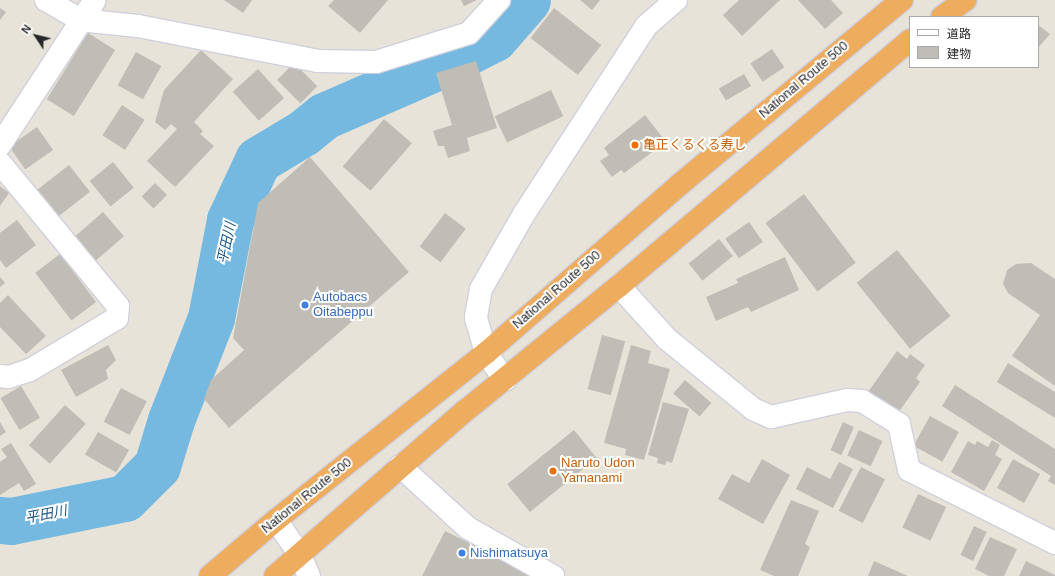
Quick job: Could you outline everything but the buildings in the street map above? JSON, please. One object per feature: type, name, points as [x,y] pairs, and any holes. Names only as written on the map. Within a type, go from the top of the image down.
[{"type":"highway","name":"National Route 500","points":[[210,576],[276,520],[486,353],[679,185],[902,0]]},
{"type":"highway","points":[[943,16],[965,0]]},
{"type":"highway","points":[[275,576],[400,466],[619,286],[909,41]]},
{"type":"street","points":[[46,0],[80,20],[138,26],[318,61],[376,62],[468,32],[499,0]]},
{"type":"street","points":[[0,145],[80,20],[95,0]]},
{"type":"street","points":[[505,380],[486,353],[476,316],[481,289],[524,214],[646,26],[676,0]]},
{"type":"street","points":[[0,163],[118,306],[117,318],[30,370],[8,377],[0,376]]},
{"type":"street","points":[[619,286],[667,339],[753,409],[771,417],[847,400],[862,401],[899,424],[909,470],[1055,543]]},
{"type":"street","points":[[400,466],[468,528],[553,576]]},
{"type":"street","points":[[276,520],[300,554],[309,576]]},
{"type":"waterway","name":"平田川","points":[[0,520],[11,521],[125,498],[157,466],[171,420],[211,318],[230,220],[258,160],[303,133],[324,116],[443,64],[494,38],[527,0]]},
{"type":"place","name":"亀正くるくる寿し","points":[[635,145]]},
{"type":"place","name":"Autobacs Oitabeppu","points":[[305,305]]},
{"type":"place","name":"Naruto Udon Yamanami","points":[[553,471]]},
{"type":"place","name":"Nishimatsuya","points":[[462,553]]}]
